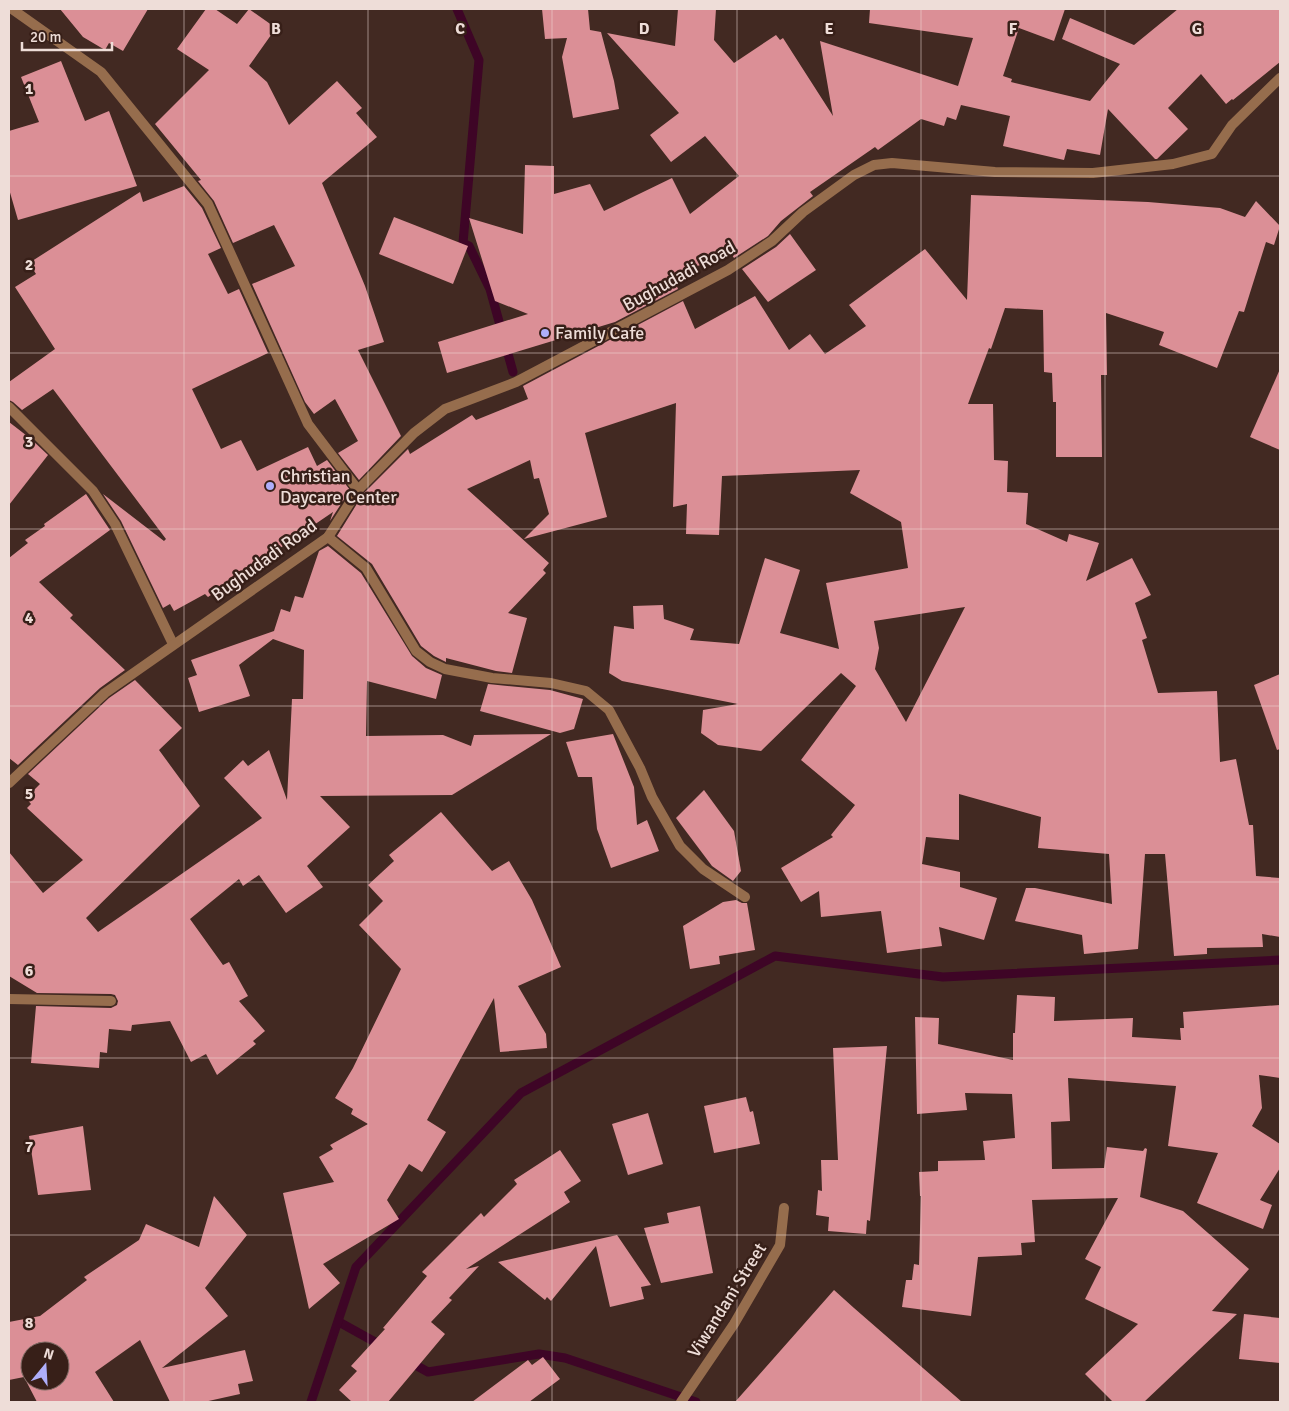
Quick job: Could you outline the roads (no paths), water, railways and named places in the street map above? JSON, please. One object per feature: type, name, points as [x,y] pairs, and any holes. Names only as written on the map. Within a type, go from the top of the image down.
[{"type":"street","points":[[12,9],[101,72],[208,204],[308,424],[358,490]]},
{"type":"street","name":"Bughudadi Road","points":[[9,783],[105,693],[328,537],[358,490],[409,438],[445,409],[516,382],[728,270],[772,241],[803,212],[854,175],[874,165],[892,163],[995,172],[1093,173],[1173,164],[1212,154],[1232,125],[1280,78]]},
{"type":"street","points":[[9,407],[93,491],[115,524],[173,644]]},
{"type":"street","points":[[328,537],[366,568],[416,651],[430,662],[445,669],[492,678],[551,683],[586,691],[609,710],[640,768],[652,797],[680,846],[703,869],[745,897]]},
{"type":"street","points":[[9,999],[111,1001]]},
{"type":"street","name":"Viwandani Street","points":[[681,1402],[734,1324],[780,1245],[784,1208]]},
{"type":"waterway","points":[[457,9],[479,60],[463,243],[469,246],[490,289],[513,372]]},
{"type":"waterway","points":[[311,1402],[356,1267],[521,1093],[775,956],[943,977],[1280,960]]},
{"type":"waterway","points":[[339,1322],[384,1347]]},
{"type":"waterway","points":[[408,1361],[428,1372],[539,1354],[565,1358],[696,1402]]},
{"type":"place","name":"Family Cafe","points":[[545,333]]},
{"type":"place","name":"Christian Daycare Center","points":[[270,486]]}]
